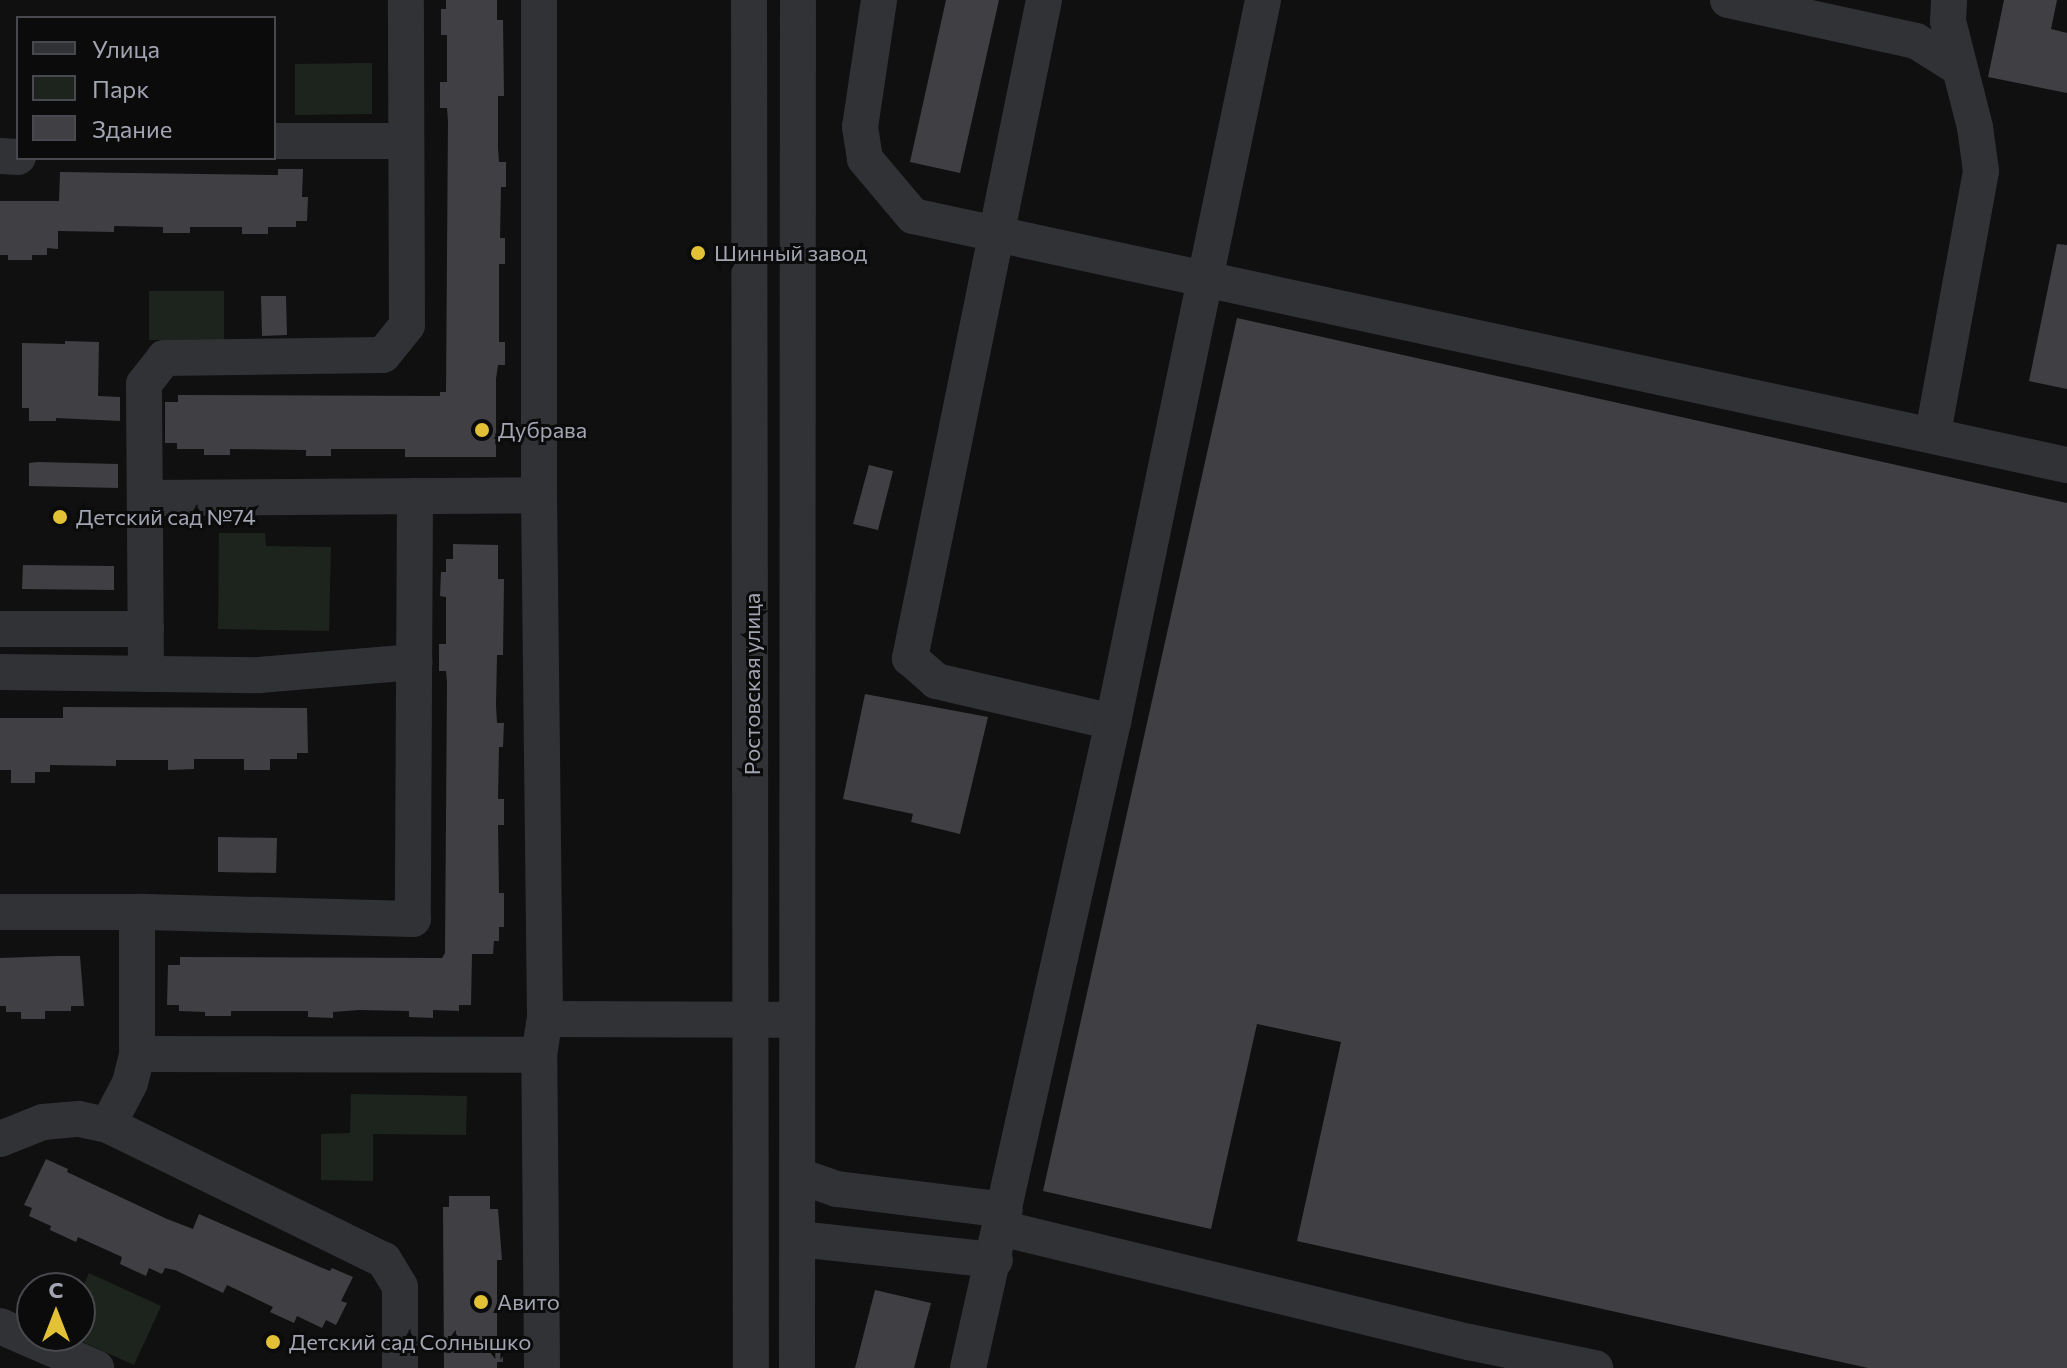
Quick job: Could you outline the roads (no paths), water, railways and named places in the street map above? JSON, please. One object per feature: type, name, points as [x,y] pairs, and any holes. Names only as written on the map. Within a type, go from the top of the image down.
[{"type":"street","points":[[146,674],[144,384],[164,358],[383,355],[407,325],[406,0]]},
{"type":"street","points":[[539,0],[539,495],[545,1019],[539,1055],[542,1368]]},
{"type":"street","name":"Ростовская улица","points":[[749,0],[751,1368]]},
{"type":"street","points":[[797,1368],[798,0]]},
{"type":"street","points":[[879,0],[860,127],[865,159],[913,216],[997,231],[1933,433],[2067,465]]},
{"type":"street","points":[[1044,0],[910,658],[936,681],[1113,722]]},
{"type":"street","points":[[968,1368],[1113,722],[1263,0]]},
{"type":"street","points":[[1728,0],[1916,41],[1959,68]]},
{"type":"street","points":[[1933,433],[1981,171],[1975,127],[1948,21],[1949,0]]},
{"type":"street","points":[[276,141],[406,141]]},
{"type":"street","points":[[145,498],[539,495]]},
{"type":"street","points":[[0,912],[413,919],[415,496]]},
{"type":"street","points":[[0,629],[146,629]]},
{"type":"street","points":[[0,672],[259,675],[414,662]]},
{"type":"street","points":[[108,1125],[130,1083],[137,1054],[137,912]]},
{"type":"street","points":[[545,1019],[799,1020]]},
{"type":"street","points":[[137,1054],[539,1055]]},
{"type":"street","points":[[0,1139],[43,1122],[79,1119],[108,1125],[384,1260],[400,1287],[400,1368]]},
{"type":"street","points":[[799,1176],[1000,1233],[1466,1355],[1595,1368]]},
{"type":"street","points":[[798,1239],[1000,1233]]},
{"type":"street","points":[[0,1326],[96,1368]]},
{"type":"place","name":"Шинный завод","points":[[698,253]]},
{"type":"place","name":"Дубрава","points":[[482,430]]},
{"type":"place","name":"Детский сад №74","points":[[60,517]]},
{"type":"place","name":"Авито","points":[[481,1302]]},
{"type":"place","name":"Детский сад Солнышко","points":[[273,1342]]}]
